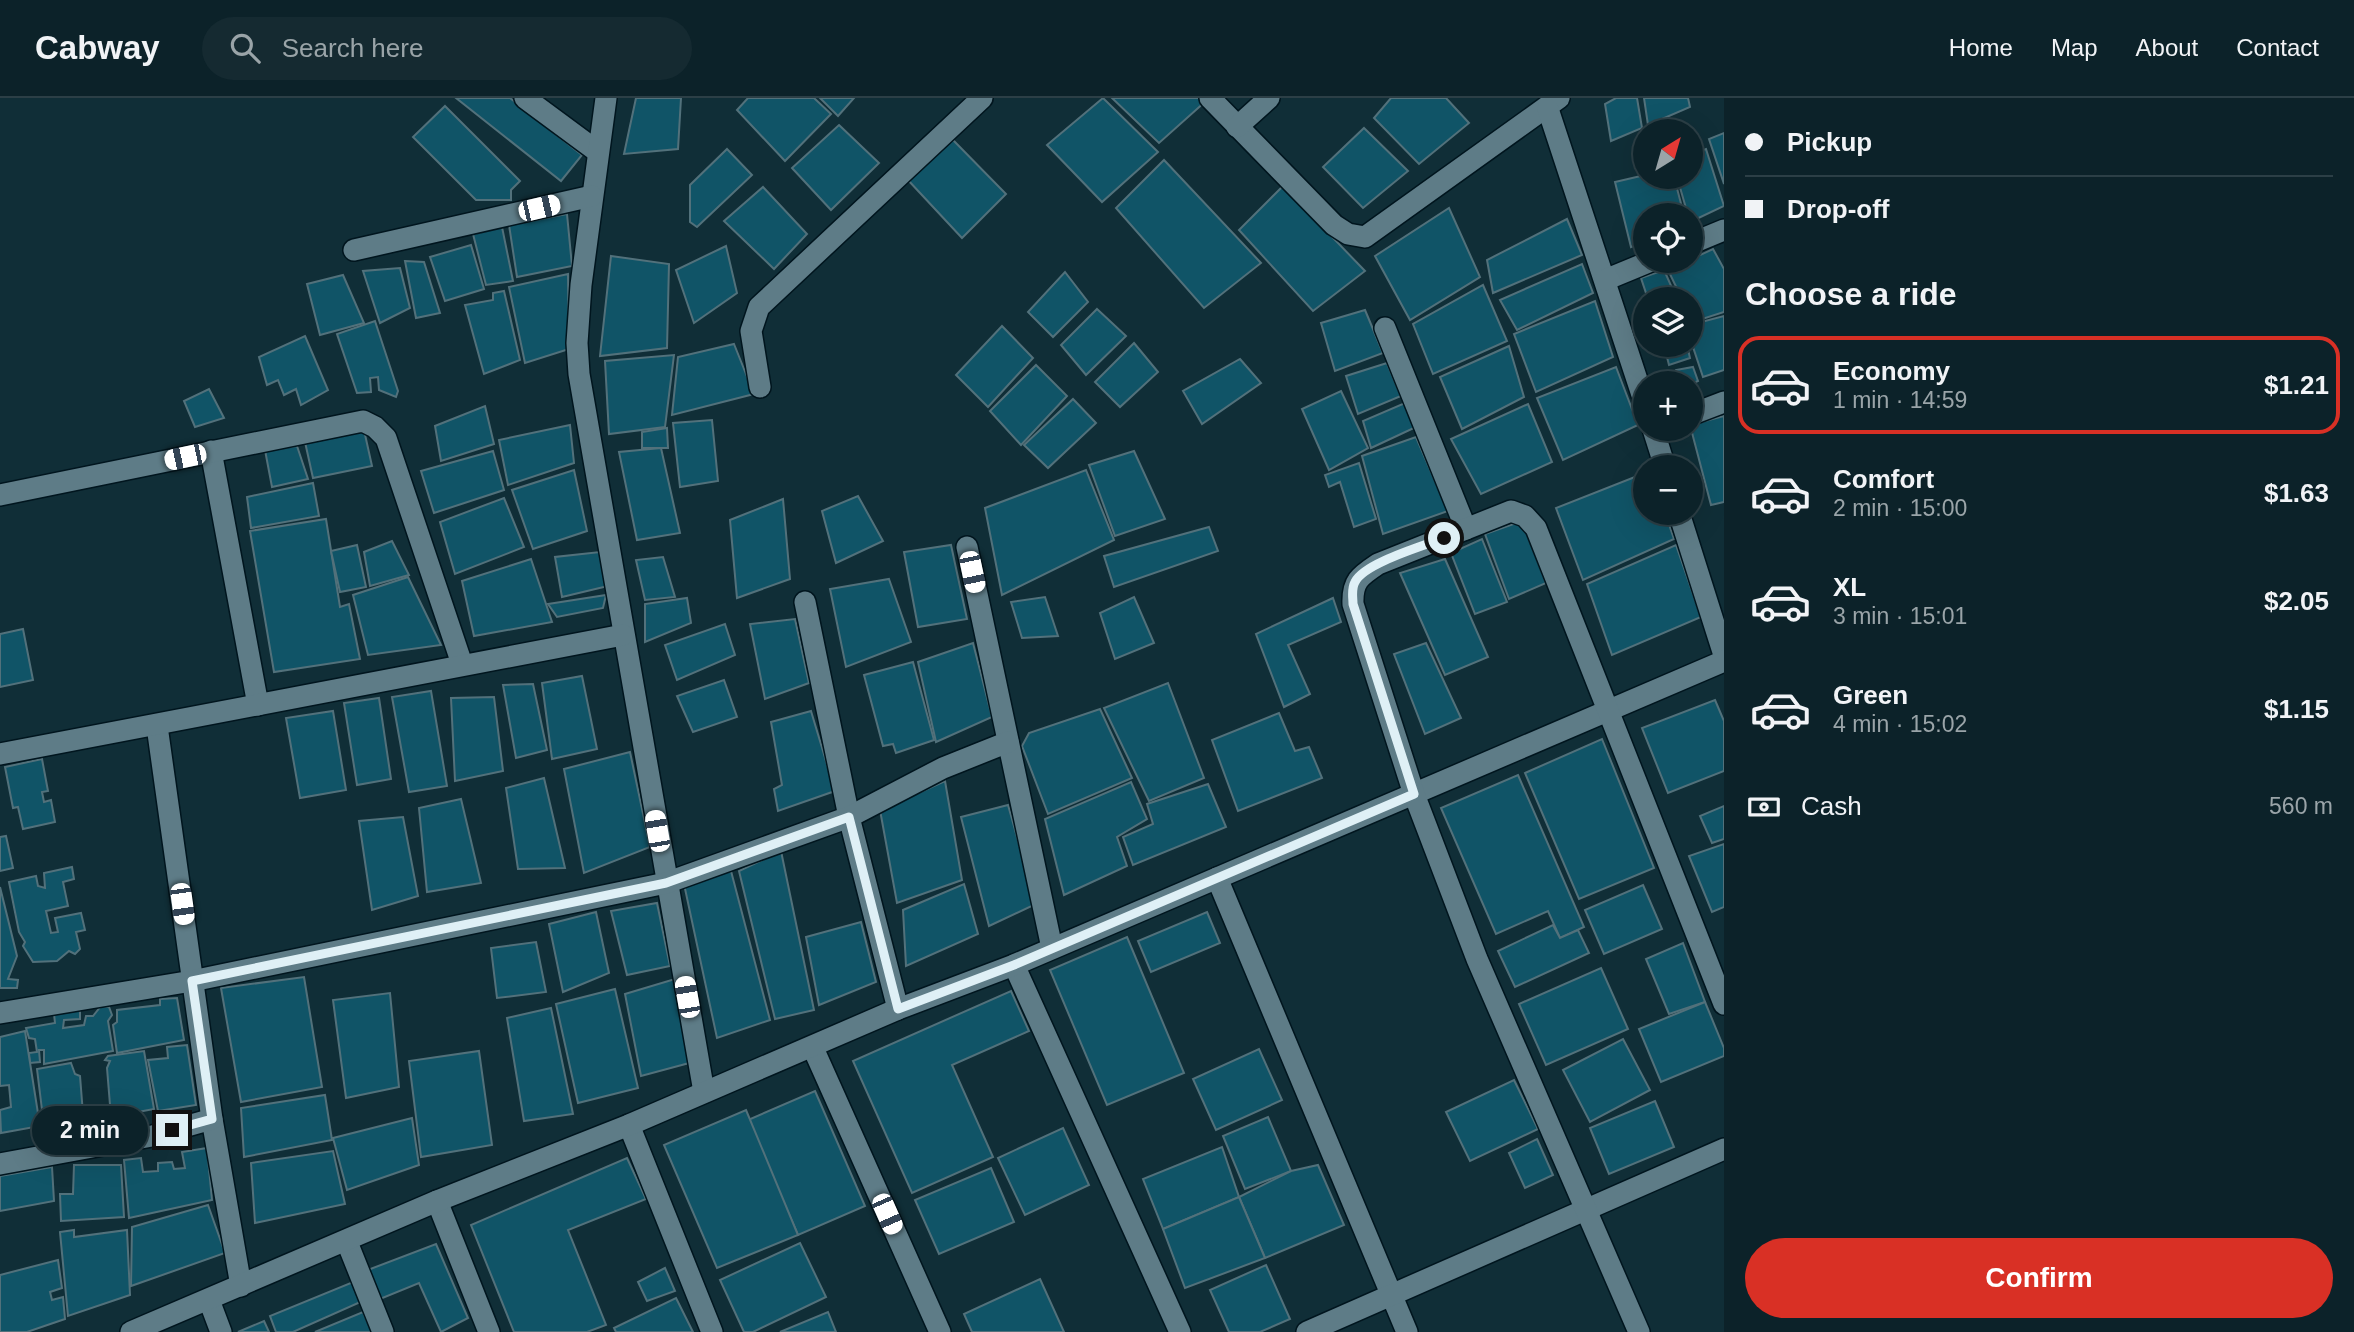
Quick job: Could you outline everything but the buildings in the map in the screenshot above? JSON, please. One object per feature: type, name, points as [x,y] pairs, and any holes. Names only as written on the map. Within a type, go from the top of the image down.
[{"type":"street","points":[[525,98],[598,152]]},
{"type":"street","points":[[606,98],[581,285],[577,343],[579,374],[704,1092]]},
{"type":"street","points":[[760,387],[751,331],[760,307],[982,98]]},
{"type":"street","points":[[1210,98],[1334,225],[1348,234],[1365,237],[1553,103],[1634,371]]},
{"type":"street","points":[[1237,127],[1269,98]]},
{"type":"street","points":[[354,250],[592,196]]},
{"type":"street","points":[[1703,239],[1724,230]]},
{"type":"street","points":[[1605,281],[1633,269]]},
{"type":"street","points":[[1385,328],[1466,529]]},
{"type":"street","points":[[1703,410],[1724,402]]},
{"type":"street","points":[[0,495],[363,421],[386,438],[462,664]]},
{"type":"street","points":[[211,451],[258,705]]},
{"type":"street","points":[[1639,1332],[1478,959],[1414,794],[1353,604],[1352,591],[1359,577],[1378,564],[1511,511],[1525,516],[1536,528],[1724,1004]]},
{"type":"street","points":[[1683,525],[1724,656]]},
{"type":"street","points":[[967,547],[1052,948]]},
{"type":"street","points":[[805,602],[849,817],[898,1009]]},
{"type":"street","points":[[0,754],[623,635]]},
{"type":"street","points":[[131,1332],[347,1242],[437,1201],[813,1048],[898,1009],[1014,965],[1724,661]]},
{"type":"street","points":[[157,726],[212,1119],[241,1286]]},
{"type":"street","points":[[0,1013],[192,981],[666,883],[849,817],[943,768],[1008,741]]},
{"type":"street","points":[[1217,878],[1407,1332]]},
{"type":"street","points":[[1014,965],[1180,1332]]},
{"type":"street","points":[[813,1048],[940,1332]]},
{"type":"street","points":[[0,1164],[152,1136],[212,1119]]},
{"type":"street","points":[[629,1125],[712,1332]]},
{"type":"street","points":[[1307,1332],[1724,1149]]},
{"type":"street","points":[[437,1201],[489,1332]]},
{"type":"street","points":[[347,1242],[383,1332]]},
{"type":"street","points":[[209,1300],[221,1332]]},
{"type":"route","points":[[172,1130],[212,1119],[192,981],[666,883],[849,817],[898,1009],[1014,965],[1414,794],[1353,604],[1352,591],[1359,577],[1378,564],[1444,538]]}]
